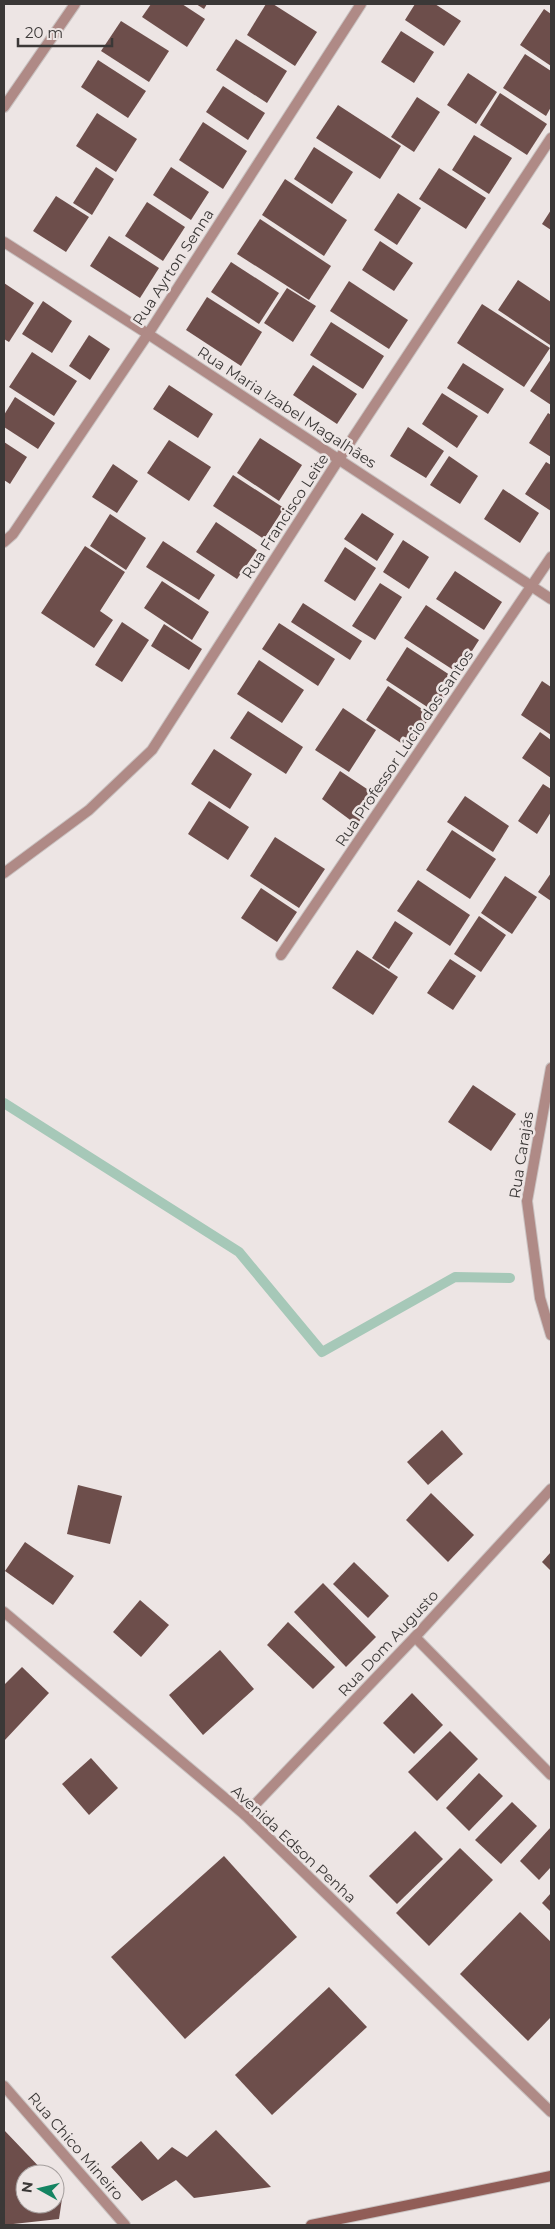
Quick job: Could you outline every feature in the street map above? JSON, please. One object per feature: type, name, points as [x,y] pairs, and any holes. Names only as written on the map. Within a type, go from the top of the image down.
[{"type":"street","points":[[4,107],[75,4]]},
{"type":"street","name":"Rua Ayrton Senna","points":[[4,542],[13,534],[148,334],[360,4]]},
{"type":"street","name":"Rua Francisco Leite","points":[[4,872],[89,810],[152,750],[339,459],[551,138]]},
{"type":"street","name":"Rua Maria Izabel Magalhães","points":[[4,242],[148,334],[551,599]]},
{"type":"street","name":"Rua Professor Lúcio dos Santos","points":[[281,955],[551,557]]},
{"type":"street","name":"Rua Carajás","points":[[551,1068],[527,1201],[540,1298],[551,1335]]},
{"type":"street","name":"Rua Dom Augusto","points":[[244,1815],[415,1637],[551,1489]]},
{"type":"street","name":"Avenida Edson Penha","points":[[4,1612],[244,1815],[551,2112]]},
{"type":"street","points":[[415,1637],[551,1775]]},
{"type":"street","name":"Rua Chico Mineiro","points":[[4,2086],[125,2225]]},
{"type":"street","points":[[311,2225],[551,2176]]},
{"type":"building","points":[[151,4],[182,4],[205,19],[187,47],[142,17]]},
{"type":"building","points":[[196,4],[207,4],[204,9]]},
{"type":"building","points":[[266,4],[273,4],[317,32],[295,66],[247,35]]},
{"type":"building","points":[[415,4],[435,4],[461,21],[444,46],[405,20]]},
{"type":"building","points":[[544,9],[551,14],[551,66],[520,45]]},
{"type":"building","points":[[121,21],[169,51],[149,82],[101,51]]},
{"type":"building","points":[[401,31],[434,52],[414,83],[381,62]]},
{"type":"building","points":[[236,39],[287,71],[267,103],[216,70]]},
{"type":"building","points":[[525,54],[551,71],[551,107],[546,116],[503,88]]},
{"type":"building","points":[[98,60],[146,91],[128,118],[81,87]]},
{"type":"building","points":[[468,73],[497,92],[476,124],[447,105]]},
{"type":"building","points":[[223,86],[265,113],[248,140],[206,112]]},
{"type":"building","points":[[500,93],[547,124],[527,155],[480,125]]},
{"type":"building","points":[[417,97],[440,112],[414,152],[391,137]]},
{"type":"building","points":[[338,105],[401,146],[380,179],[316,138]]},
{"type":"building","points":[[97,113],[137,139],[116,172],[76,146]]},
{"type":"building","points":[[203,122],[247,151],[223,189],[179,160]]},
{"type":"building","points":[[474,135],[512,158],[489,194],[452,170]]},
{"type":"building","points":[[314,147],[353,172],[332,204],[294,179]]},
{"type":"building","points":[[96,167],[114,179],[92,215],[73,203]]},
{"type":"building","points":[[171,167],[209,192],[191,220],[153,195]]},
{"type":"building","points":[[439,168],[486,198],[466,229],[419,199]]},
{"type":"building","points":[[285,179],[347,220],[324,256],[262,215]]},
{"type":"building","points":[[398,193],[421,208],[397,245],[374,230]]},
{"type":"building","points":[[56,196],[89,217],[66,252],[33,231]]},
{"type":"building","points":[[147,202],[185,227],[163,261],[125,236]]},
{"type":"building","points":[[551,210],[551,230],[542,224]]},
{"type":"building","points":[[260,219],[331,266],[309,300],[237,254]]},
{"type":"building","points":[[109,236],[159,268],[140,298],[90,266]]},
{"type":"building","points":[[380,241],[413,263],[394,291],[362,270]]},
{"type":"building","points":[[231,262],[279,293],[259,324],[211,292]]},
{"type":"building","points":[[518,280],[551,302],[550,345],[498,310]]},
{"type":"building","points":[[349,281],[408,320],[389,349],[330,311]]},
{"type":"building","points":[[4,283],[34,303],[9,342],[4,339]]},
{"type":"building","points":[[287,288],[316,306],[293,342],[264,323]]},
{"type":"building","points":[[207,297],[262,332],[241,366],[186,330]]},
{"type":"building","points":[[43,301],[72,321],[52,353],[22,334]]},
{"type":"building","points":[[482,304],[550,348],[524,387],[457,343]]},
{"type":"building","points":[[331,322],[384,356],[363,389],[310,355]]},
{"type":"building","points":[[89,335],[110,349],[90,380],[69,366]]},
{"type":"building","points":[[32,352],[77,381],[54,416],[9,387]]},
{"type":"building","points":[[551,359],[551,405],[530,391]]},
{"type":"building","points":[[463,363],[504,389],[488,414],[447,388]]},
{"type":"building","points":[[313,365],[357,394],[337,424],[293,395]]},
{"type":"building","points":[[169,385],[213,414],[198,438],[153,409]]},
{"type":"building","points":[[442,393],[478,416],[457,448],[422,424]]},
{"type":"building","points":[[15,397],[55,423],[38,449],[4,427],[4,415]]},
{"type":"building","points":[[548,413],[551,415],[551,457],[529,443]]},
{"type":"building","points":[[408,427],[444,451],[426,478],[390,456]]},
{"type":"building","points":[[260,438],[302,465],[279,501],[237,473]]},
{"type":"building","points":[[169,440],[211,467],[189,501],[147,473]]},
{"type":"building","points":[[4,442],[27,457],[10,484],[4,480]]},
{"type":"building","points":[[449,456],[478,476],[460,504],[430,485]]},
{"type":"building","points":[[546,462],[551,465],[551,511],[525,494]]},
{"type":"building","points":[[113,464],[138,481],[117,513],[92,497]]},
{"type":"building","points":[[233,475],[284,508],[264,539],[213,506]]},
{"type":"building","points":[[503,489],[539,513],[520,543],[484,519]]},
{"type":"building","points":[[362,513],[394,534],[377,561],[344,539]]},
{"type":"building","points":[[110,514],[146,538],[126,570],[90,546]]},
{"type":"building","points":[[216,522],[257,550],[237,579],[196,552]]},
{"type":"building","points":[[403,540],[429,557],[409,589],[383,572]]},
{"type":"building","points":[[163,541],[215,575],[199,600],[146,567]]},
{"type":"building","points":[[85,546],[125,572],[100,611],[113,620],[94,648],[41,613]]},
{"type":"building","points":[[345,547],[376,568],[355,601],[324,581]]},
{"type":"building","points":[[455,571],[502,602],[484,630],[436,599]]},
{"type":"building","points":[[162,581],[209,612],[192,640],[144,608]]},
{"type":"building","points":[[380,583],[402,597],[375,640],[352,626]]},
{"type":"building","points":[[303,603],[362,641],[350,660],[291,622]]},
{"type":"building","points":[[426,605],[479,640],[458,673],[404,638]]},
{"type":"building","points":[[122,622],[149,640],[122,682],[95,665]]},
{"type":"building","points":[[279,623],[335,659],[318,686],[262,649]]},
{"type":"building","points":[[164,624],[202,649],[189,670],[151,646]]},
{"type":"building","points":[[407,647],[456,679],[435,712],[386,680]]},
{"type":"building","points":[[259,660],[304,690],[282,723],[237,694]]},
{"type":"building","points":[[542,681],[551,687],[551,735],[521,715]]},
{"type":"building","points":[[388,686],[431,715],[410,749],[366,720]]},
{"type":"building","points":[[343,708],[376,730],[349,772],[315,750]]},
{"type":"building","points":[[248,711],[303,747],[286,774],[230,738]]},
{"type":"building","points":[[540,732],[551,740],[551,778],[522,758]]},
{"type":"building","points":[[214,749],[252,774],[230,809],[191,784]]},
{"type":"building","points":[[340,771],[376,795],[357,825],[322,799]]},
{"type":"building","points":[[543,784],[551,789],[551,812],[537,834],[518,821]]},
{"type":"building","points":[[465,796],[509,826],[493,852],[447,822]]},
{"type":"building","points":[[209,801],[249,827],[228,860],[188,834]]},
{"type":"building","points":[[452,830],[496,859],[470,899],[426,870]]},
{"type":"building","points":[[275,837],[325,869],[299,908],[250,876]]},
{"type":"building","points":[[551,873],[551,901],[538,892]]},
{"type":"building","points":[[505,876],[537,897],[512,934],[481,913]]},
{"type":"building","points":[[418,880],[470,915],[450,946],[397,911]]},
{"type":"building","points":[[261,888],[297,912],[277,942],[241,918]]},
{"type":"building","points":[[479,916],[506,935],[481,972],[454,954]]},
{"type":"building","points":[[395,921],[413,933],[389,969],[372,958]]},
{"type":"building","points":[[357,950],[398,977],[373,1015],[332,988]]},
{"type":"building","points":[[450,959],[476,976],[453,1010],[427,993]]},
{"type":"building","points":[[473,1085],[516,1114],[491,1151],[448,1122]]},
{"type":"building","points":[[442,1430],[463,1454],[428,1485],[407,1462]]},
{"type":"building","points":[[78,1485],[122,1496],[110,1544],[67,1534]]},
{"type":"building","points":[[431,1493],[474,1535],[448,1562],[406,1520]]},
{"type":"building","points":[[25,1542],[74,1576],[53,1605],[5,1571]]},
{"type":"building","points":[[551,1552],[551,1571],[542,1562]]},
{"type":"building","points":[[354,1562],[389,1596],[368,1618],[333,1584]]},
{"type":"building","points":[[323,1583],[376,1637],[346,1667],[294,1612]]},
{"type":"building","points":[[140,1600],[169,1625],[141,1657],[113,1632]]},
{"type":"building","points":[[288,1622],[335,1667],[313,1689],[267,1645]]},
{"type":"building","points":[[220,1650],[254,1689],[203,1735],[169,1695]]},
{"type":"building","points":[[22,1667],[49,1693],[4,1741],[4,1685]]},
{"type":"building","points":[[412,1693],[443,1725],[414,1754],[383,1723]]},
{"type":"building","points":[[450,1731],[478,1759],[437,1801],[408,1772]]},
{"type":"building","points":[[91,1758],[118,1788],[89,1815],[62,1784]]},
{"type":"building","points":[[479,1773],[503,1796],[469,1831],[446,1808]]},
{"type":"building","points":[[512,1802],[537,1826],[501,1864],[475,1840]]},
{"type":"building","points":[[551,1827],[551,1867],[539,1880],[520,1861]]},
{"type":"building","points":[[415,1831],[443,1859],[397,1904],[369,1876]]},
{"type":"building","points":[[460,1848],[493,1880],[429,1946],[396,1913]]},
{"type":"building","points":[[224,1856],[297,1937],[185,2039],[111,1957]]},
{"type":"building","points":[[551,1893],[551,1912],[542,1903]]},
{"type":"building","points":[[520,1912],[551,1942],[551,2017],[528,2041],[460,1974]]},
{"type":"building","points":[[329,1987],[367,2027],[272,2115],[235,2075]]},
{"type":"building","points":[[4,2130],[36,2164],[15,2164],[15,2214],[60,2214],[59,2219],[4,2225]]},
{"type":"building","points":[[216,2130],[271,2187],[194,2198],[176,2180],[142,2201],[111,2167],[141,2141],[158,2160],[172,2147],[187,2157]]},
{"type":"waterway","points":[[4,1103],[239,1252],[322,1352],[455,1277],[510,1278]]}]
